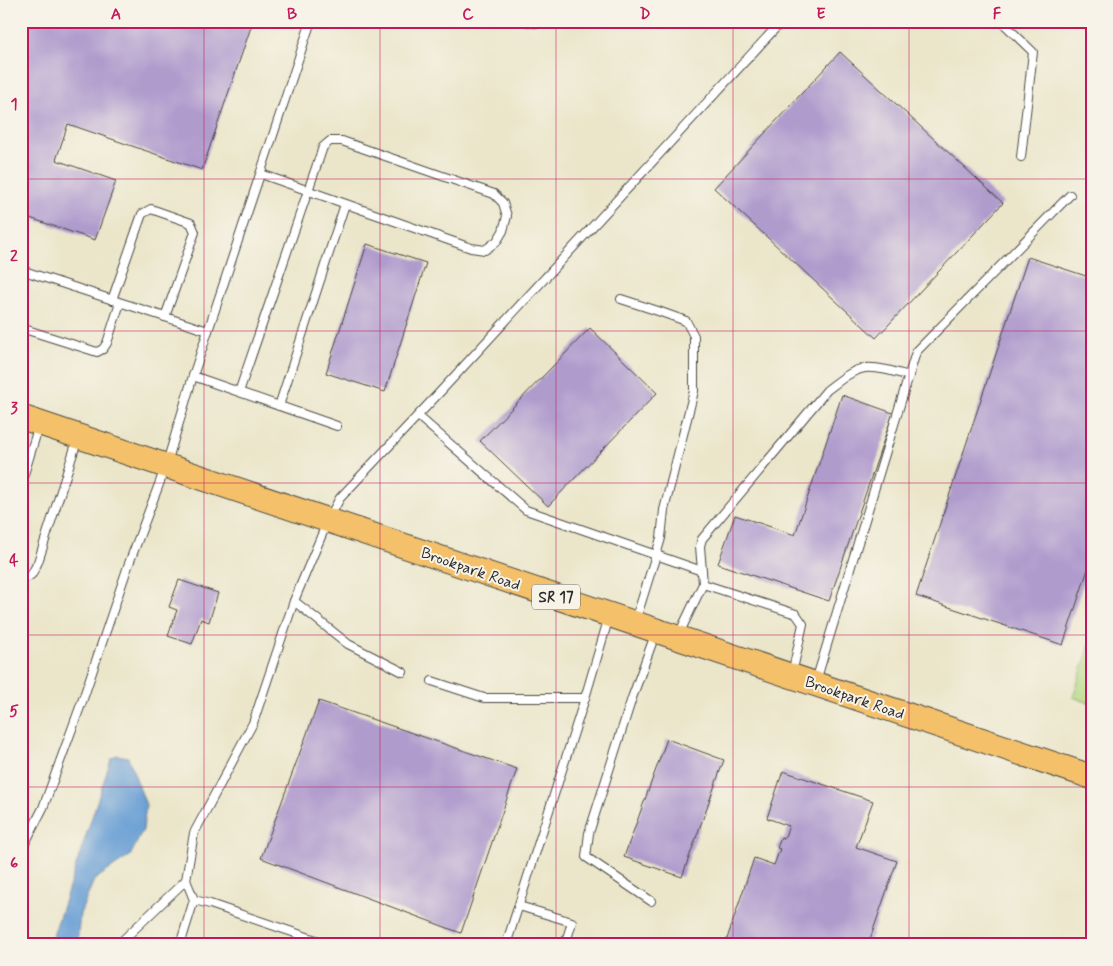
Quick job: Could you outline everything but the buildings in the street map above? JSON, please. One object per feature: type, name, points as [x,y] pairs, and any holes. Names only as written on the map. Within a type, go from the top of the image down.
[{"type":"main road","name":"Brookpark Road","points":[[30,420],[1092,777]]},
{"type":"lane","points":[[21,851],[43,808],[83,699],[128,566],[166,466],[193,376],[311,21]]},
{"type":"lane","points":[[525,21],[535,23],[546,21]]},
{"type":"lane","points":[[180,945],[194,900],[186,880],[194,833],[253,723],[294,601],[328,520],[340,498],[782,21]]},
{"type":"lane","points":[[1001,21],[1033,52],[1021,157]]},
{"type":"lane","points":[[239,392],[308,191],[323,148],[330,141],[342,141],[494,194],[503,203],[507,216],[503,231],[497,241],[485,250],[471,248],[344,204],[308,191],[260,174]]},
{"type":"lane","points":[[815,684],[916,352],[1070,196]]},
{"type":"lane","points":[[279,406],[344,204]]},
{"type":"lane","points":[[21,328],[97,352],[103,349],[107,343],[116,301],[142,214],[151,209],[191,223],[194,232],[165,317]]},
{"type":"lane","points":[[21,270],[208,331]]},
{"type":"lane","points":[[621,299],[686,321],[694,336],[694,391],[664,510],[661,538],[656,555],[656,630],[589,832],[586,857],[651,901]]},
{"type":"lane","points":[[703,584],[700,546],[702,539],[827,390],[850,374],[864,368],[883,369],[909,376]]},
{"type":"lane","points":[[193,376],[337,426]]},
{"type":"lane","points":[[418,416],[526,510],[702,571]]},
{"type":"lane","points":[[21,484],[30,420]]},
{"type":"lane","points":[[21,576],[28,577],[32,574],[38,562],[79,436]]},
{"type":"lane","points":[[656,630],[703,584]]},
{"type":"lane","points":[[703,584],[796,614],[803,624],[792,676]]},
{"type":"lane","points":[[294,601],[348,644],[404,672]]},
{"type":"lane","points":[[506,945],[610,615]]},
{"type":"lane","points":[[432,681],[484,698],[585,698]]},
{"type":"lane","points":[[121,945],[124,939],[186,880]]},
{"type":"lane","points":[[194,900],[316,940]]},
{"type":"lane","points":[[519,906],[572,922],[564,945]]},
{"type":"green space","points":[[1092,638],[1092,704],[1073,697]]},
{"type":"water","points":[[117,755],[128,757],[146,805],[143,830],[130,856],[94,880],[80,914],[77,945],[50,945],[111,759]]}]
